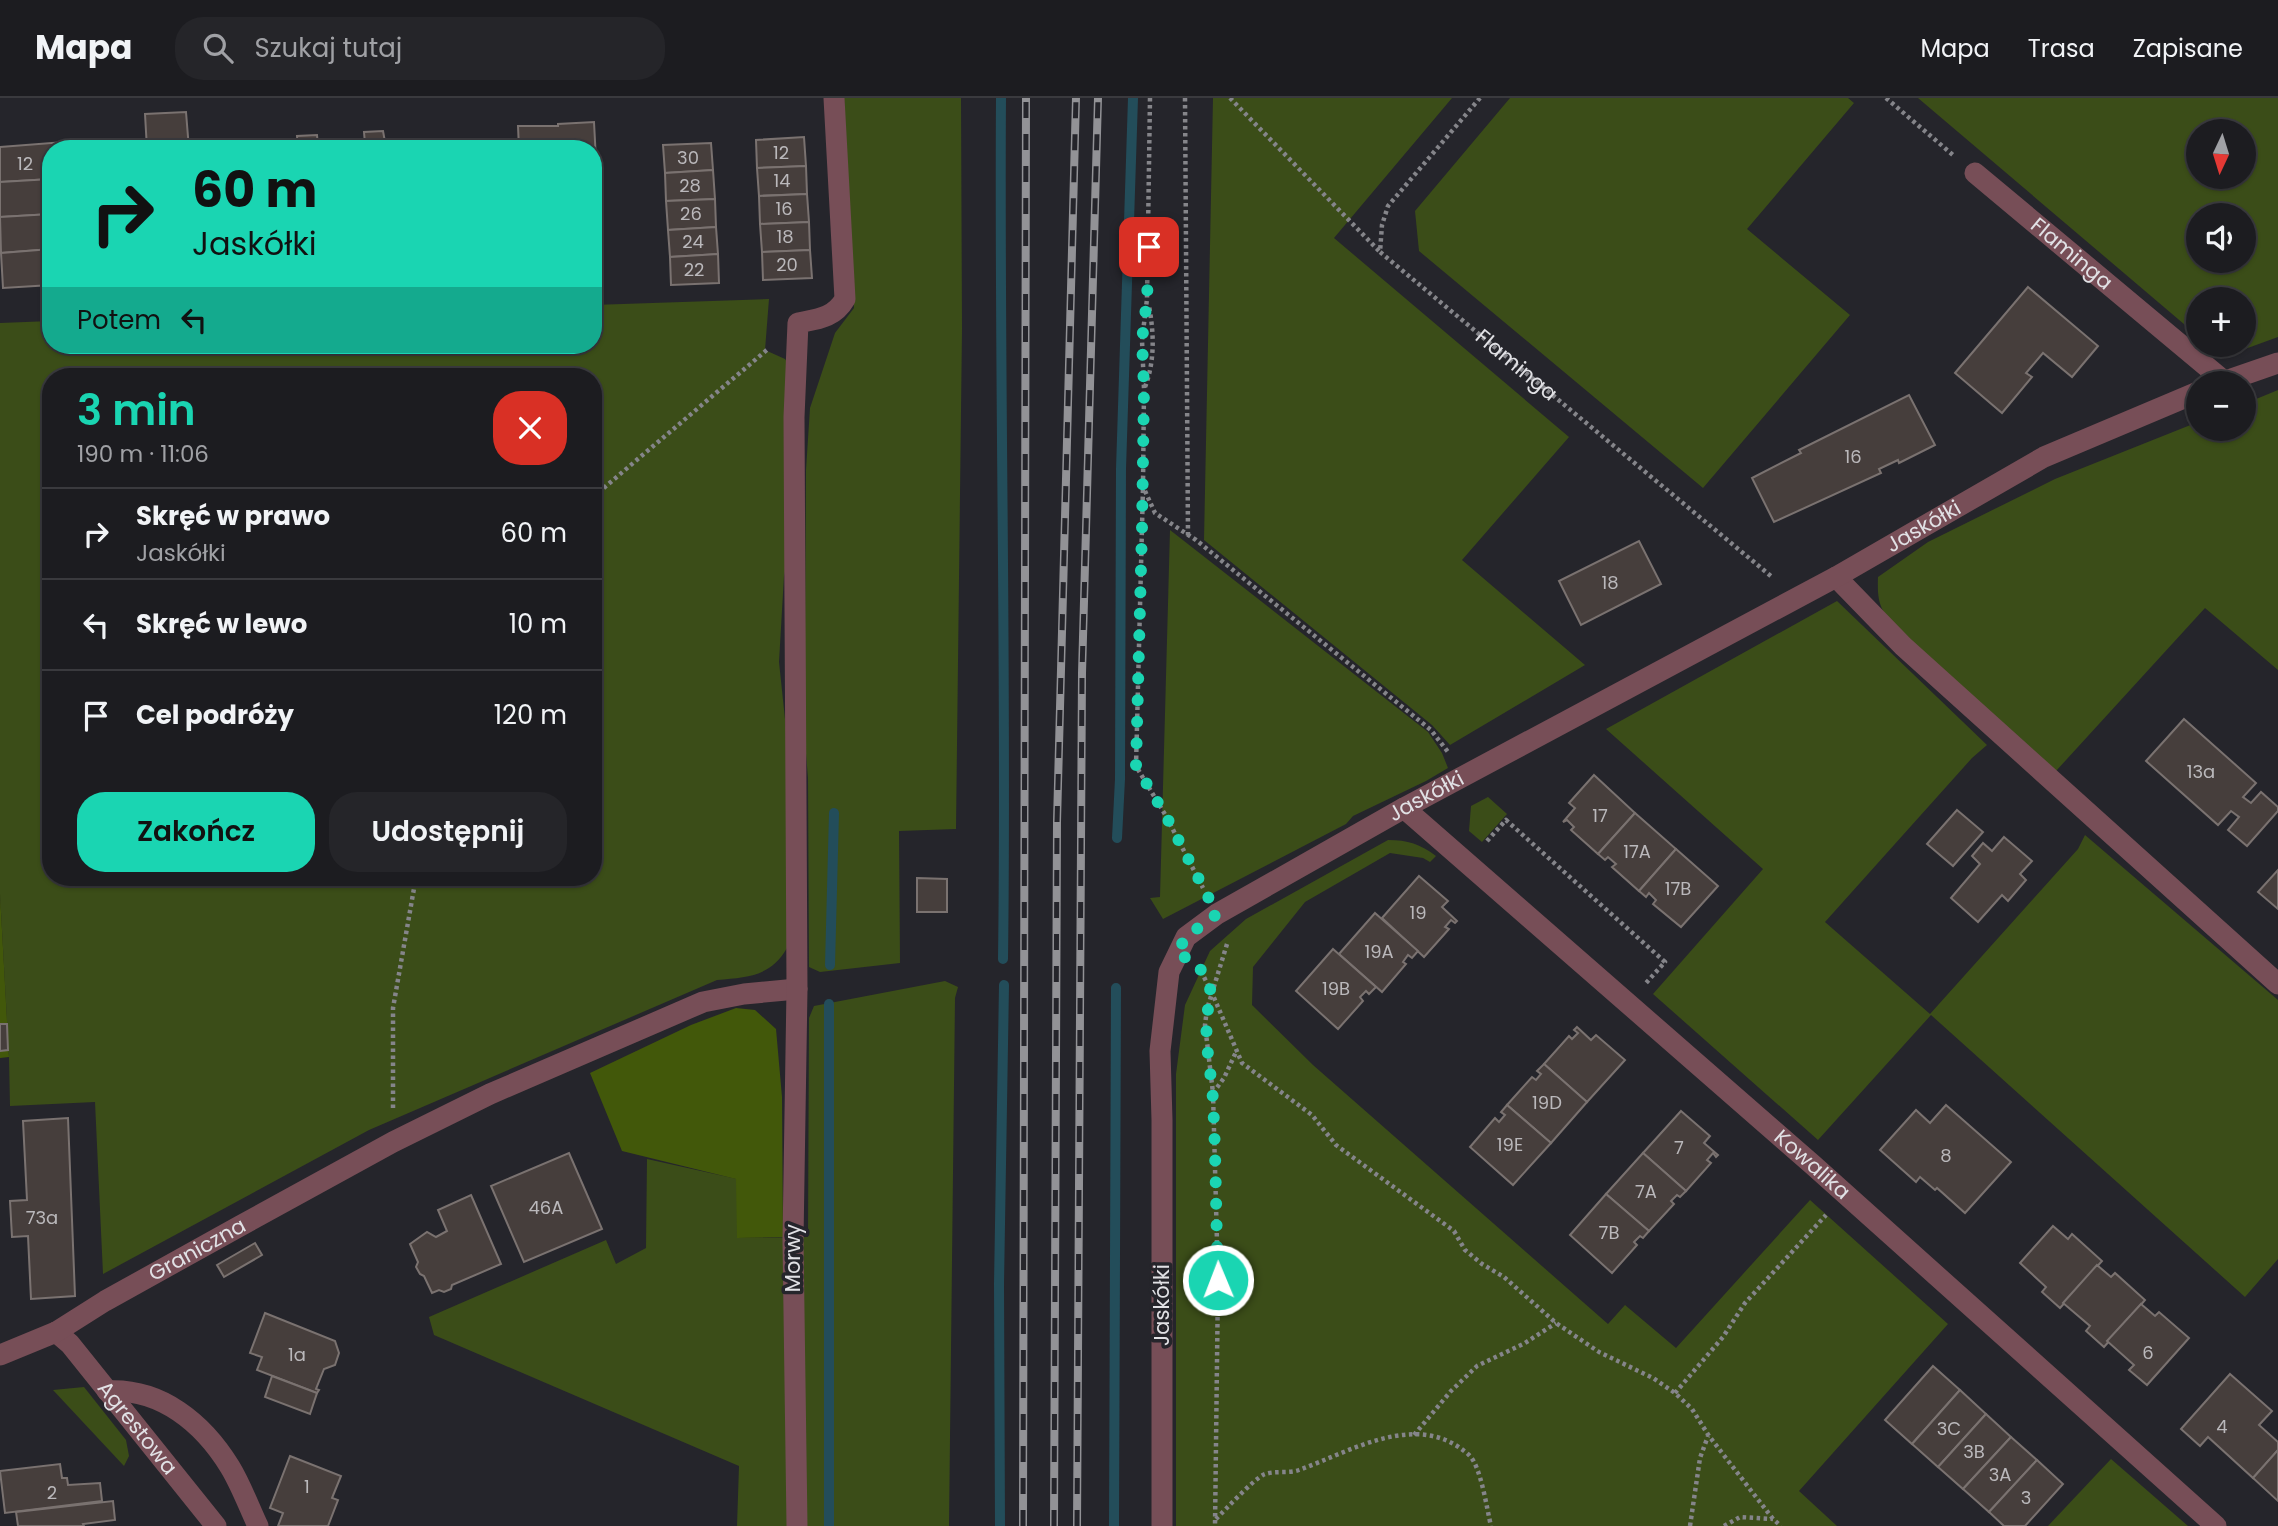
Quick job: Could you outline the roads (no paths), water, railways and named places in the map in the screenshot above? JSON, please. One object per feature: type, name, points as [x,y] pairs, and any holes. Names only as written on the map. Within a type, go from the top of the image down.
[{"type":"street","name":"Morwy","points":[[797,1526],[793,1240],[797,989],[794,417],[798,323],[827,317],[839,309],[845,299],[834,98]]},
{"type":"street","name":"Flaminga","points":[[1975,173],[2209,371]]},
{"type":"street","points":[[2254,371],[2278,363]]},
{"type":"street","name":"Jaskółki","points":[[1162,1526],[1160,1051],[1169,972],[1186,937],[1217,914],[1404,808],[1836,577],[2044,457],[2186,398]]},
{"type":"street","points":[[1836,577],[1903,646],[2278,984]]},
{"type":"street","name":"Kowalika","points":[[1404,808],[1846,1194],[2216,1526]]},
{"type":"street","name":"Graniczna","points":[[0,1356],[56,1332],[106,1301],[393,1142],[490,1094],[703,1002],[744,994],[797,989]]},
{"type":"street","name":"Agrestowa","points":[[56,1332],[70,1344],[216,1526]]},
{"type":"street","points":[[107,1391],[127,1390],[146,1395],[176,1409],[197,1425],[230,1467],[258,1526]]},
{"type":"waterway","points":[[1001,98],[1003,959]]},
{"type":"waterway","points":[[1117,838],[1120,779],[1121,469],[1133,98]]},
{"type":"waterway","points":[[830,965],[834,813]]},
{"type":"waterway","points":[[1000,1526],[999,1284],[1004,985]]},
{"type":"waterway","points":[[1114,1526],[1116,988]]},
{"type":"waterway","points":[[829,1004],[829,1526]]},
{"type":"railway","points":[[1023,1526],[1026,98]]},
{"type":"railway","points":[[1054,1526],[1057,822],[1076,98]]},
{"type":"railway","points":[[1077,1526],[1082,673],[1098,98]]}]
